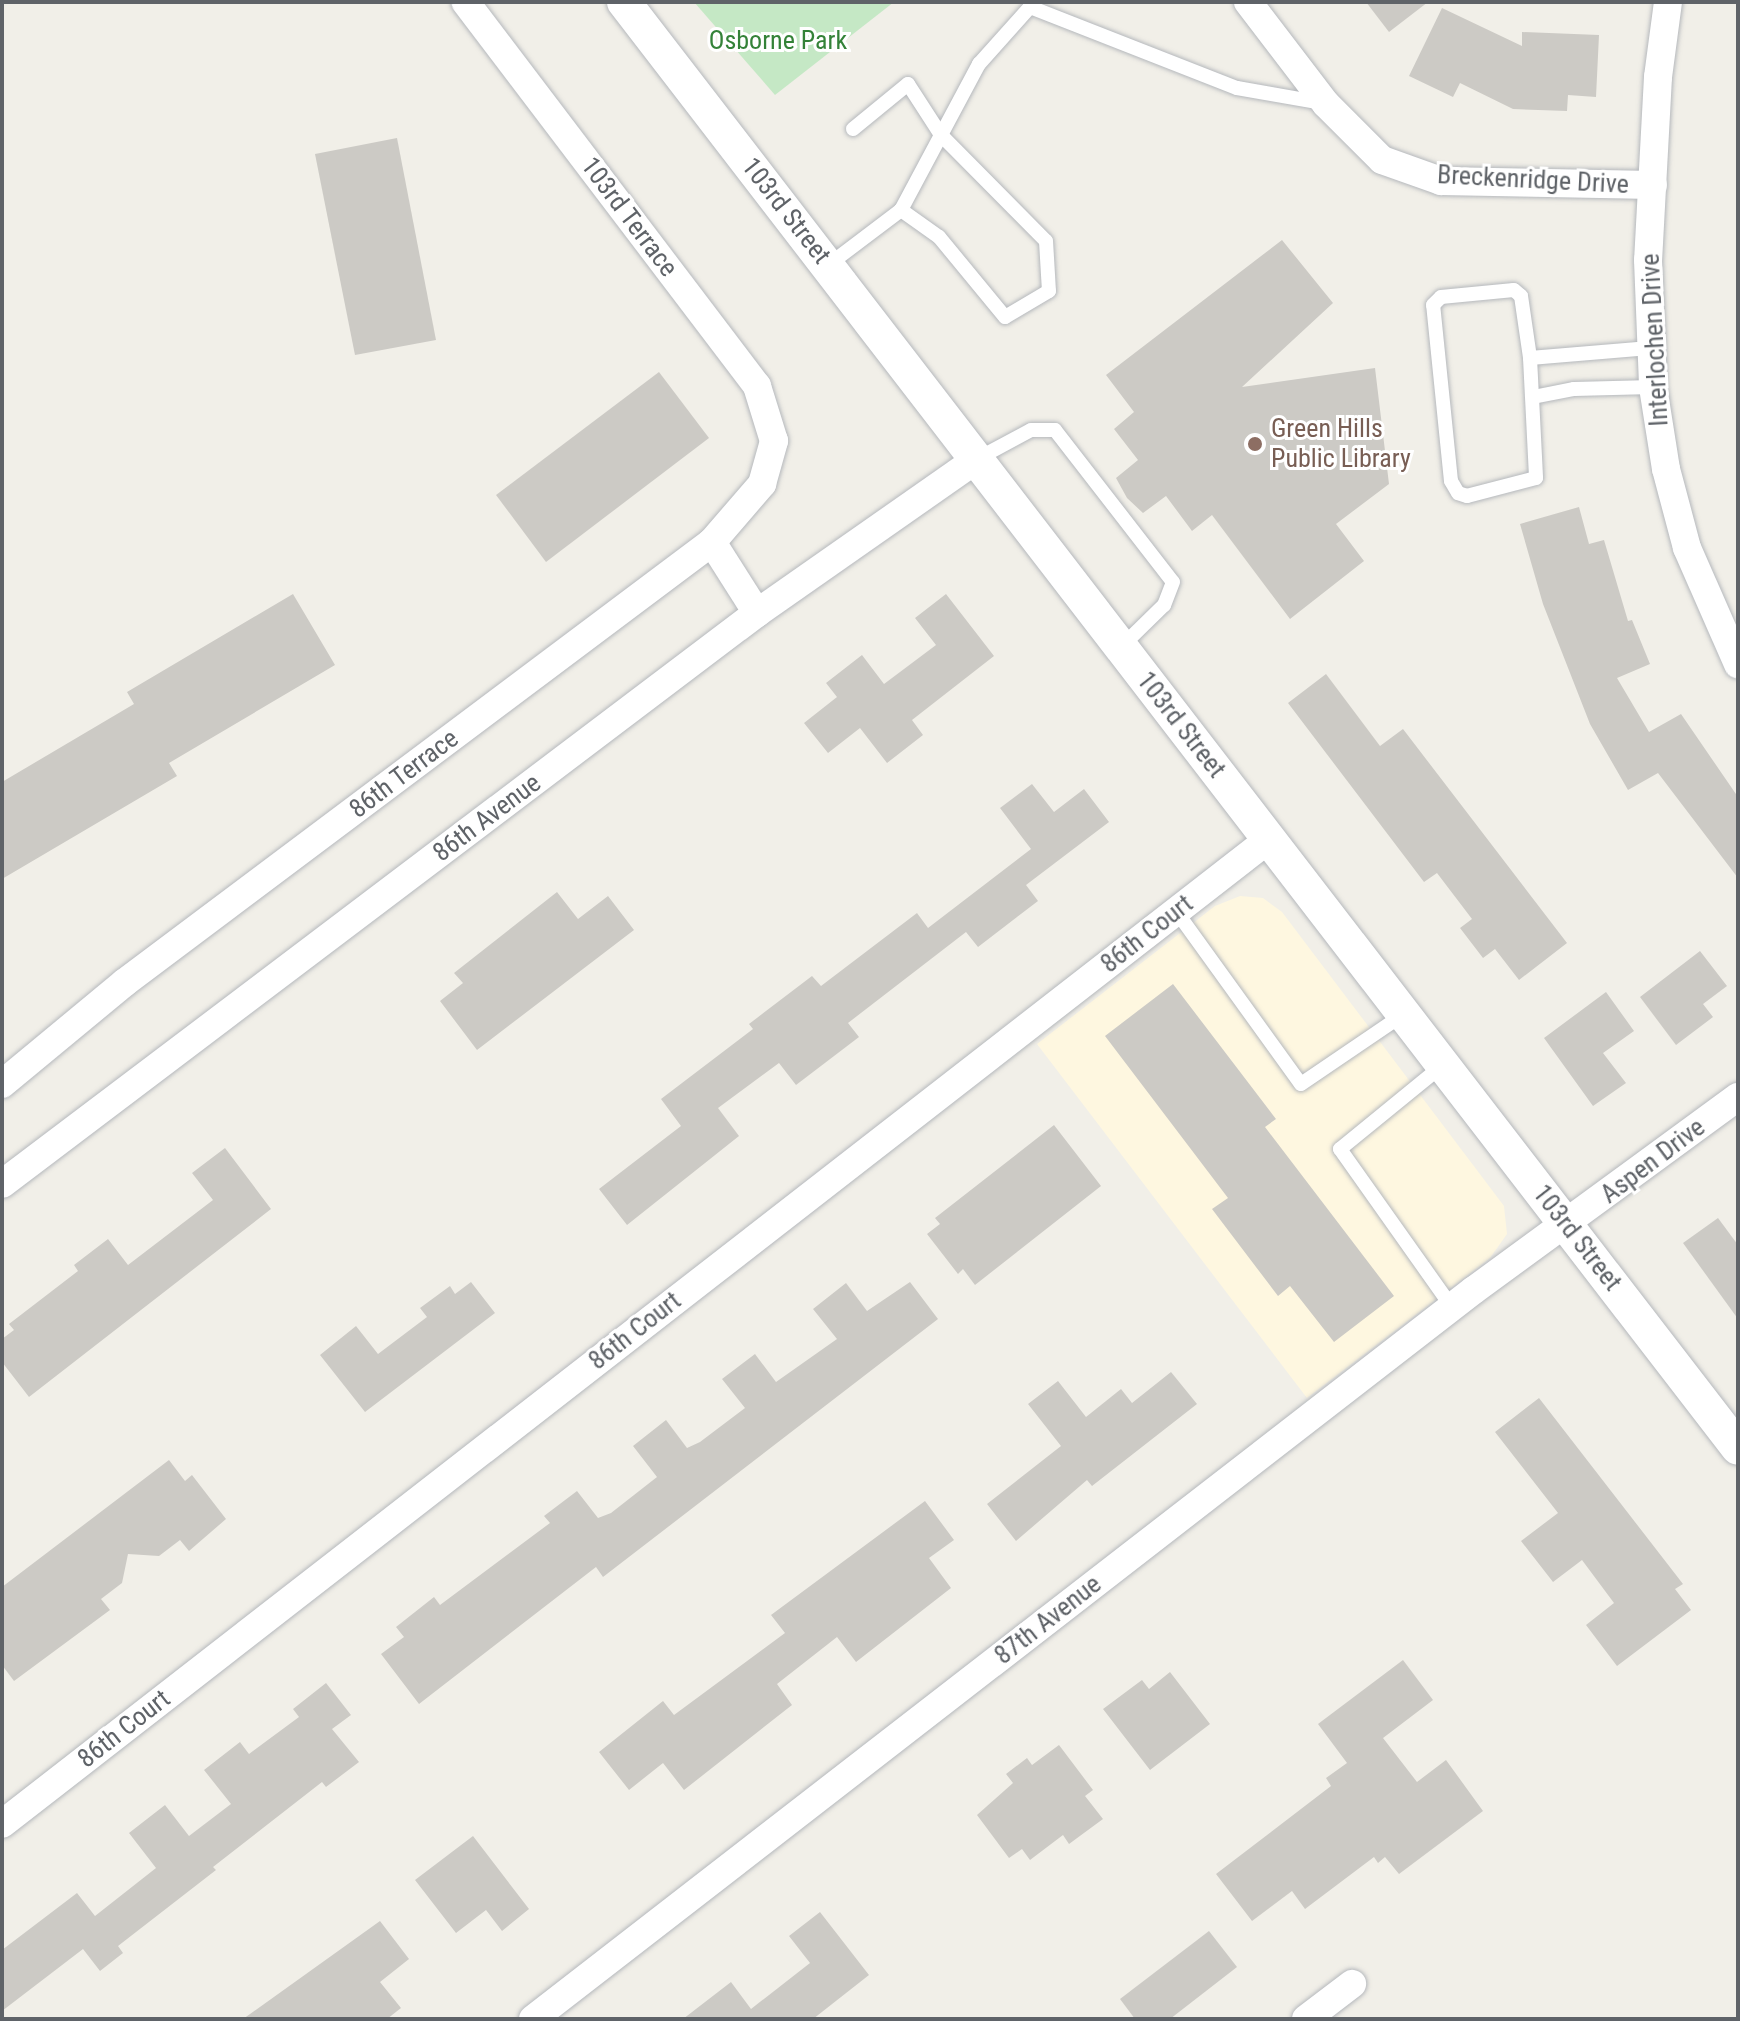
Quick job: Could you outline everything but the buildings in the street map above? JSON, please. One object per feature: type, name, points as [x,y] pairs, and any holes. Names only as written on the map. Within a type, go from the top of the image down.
[{"type":"street","name":"103rd Terrace","points":[[466,2],[757,386],[774,441]]},
{"type":"street","name":"103rd Street","points":[[624,2],[1738,1448]]},
{"type":"street","name":"Breckenridge Drive","points":[[1248,2],[1326,104],[1382,160],[1441,181],[1653,185]]},
{"type":"street","name":"Interlochen Drive","points":[[1668,2],[1658,77],[1653,185],[1650,348],[1653,387],[1666,469],[1687,548],[1738,664]]},
{"type":"street","name":"86th Terrace","points":[[2,1084],[124,983],[712,542],[762,484],[774,441]]},
{"type":"street","name":"86th Avenue","points":[[2,1184],[757,613],[977,459]]},
{"type":"street","points":[[712,542],[757,613]]},
{"type":"street","name":"86th Court","points":[[2,1824],[1269,839]]},
{"type":"street","name":"Aspen Drive","points":[[1567,1226],[1738,1097]]},
{"type":"street","name":"87th Avenue","points":[[533,2019],[1452,1307],[1567,1226]]},
{"type":"street","points":[[1306,2019],[1352,1984]]},
{"type":"lane","points":[[827,266],[901,210],[979,64],[1030,7],[1237,88],[1326,104]]},
{"type":"lane","points":[[853,129],[908,84],[941,135],[1046,241],[1049,291],[1005,317],[939,237],[901,210]]},
{"type":"lane","points":[[1514,290],[1521,296],[1530,358],[1536,478],[1467,496],[1458,493],[1451,481],[1433,305],[1449,294],[1514,290]]},
{"type":"lane","points":[[1530,358],[1650,348]]},
{"type":"lane","points":[[1533,397],[1574,389],[1653,387]]},
{"type":"lane","points":[[977,459],[1031,430],[1055,430],[1164,570],[1173,582],[1164,605],[1121,647]]},
{"type":"lane","points":[[1176,911],[1301,1084],[1404,1014]]},
{"type":"lane","points":[[1443,1065],[1340,1149],[1452,1307]]},
{"type":"shaded area","points":[[1240,896],[1263,898],[1282,912],[1504,1206],[1507,1234],[1490,1258],[1307,1398],[1037,1044],[1215,906]]},
{"type":"green space","name":"Osborne Park","points":[[694,2],[894,2],[775,95]]},
{"type":"place","name":"Green Hills Public Library","points":[[1255,444]]}]
